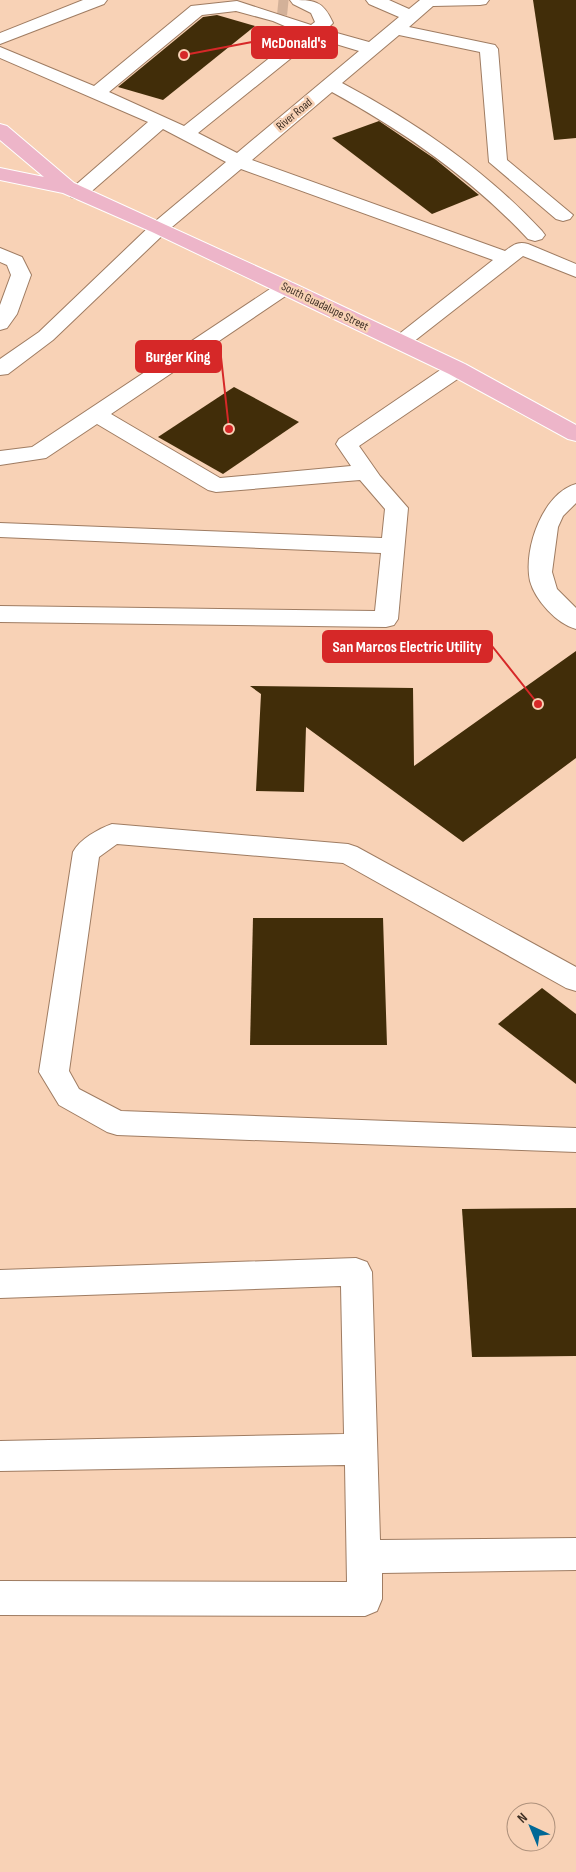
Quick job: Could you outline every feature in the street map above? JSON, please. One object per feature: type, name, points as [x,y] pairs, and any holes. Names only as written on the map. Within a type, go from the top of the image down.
[{"type":"main road","name":"South Guadalupe Street","points":[[0,130],[74,191]]},
{"type":"main road","name":"South Guadalupe Street","points":[[0,174],[74,191],[158,228],[402,342],[576,434]]},
{"type":"street","points":[[0,40],[98,0]]},
{"type":"street","points":[[107,62],[177,10],[207,0]]},
{"type":"street","points":[[376,0],[411,16]]},
{"type":"street","points":[[430,0],[480,0]]},
{"type":"street","name":"River Road","points":[[0,369],[46,336],[158,228],[430,0]]},
{"type":"street","points":[[95,94],[197,10],[237,6],[319,10],[324,23],[307,29],[185,134]]},
{"type":"street","points":[[283,9],[307,29],[372,49]]},
{"type":"street","points":[[396,29],[489,49],[498,162],[570,211],[402,342]]},
{"type":"street","points":[[0,52],[161,121],[238,161],[522,247],[576,271]]},
{"type":"street","points":[[76,86],[92,74]]},
{"type":"street","points":[[331,84],[378,109],[475,176],[518,215],[522,247]]},
{"type":"street","points":[[74,191],[161,121]]},
{"type":"street","points":[[0,254],[15,261],[21,275],[7,314],[0,324]]},
{"type":"street","points":[[0,458],[38,453],[286,287]]},
{"type":"street","points":[[0,346],[22,353]]},
{"type":"street","points":[[0,614],[386,619],[397,508],[372,481],[347,444],[457,370]]},
{"type":"street","points":[[96,414],[216,485],[366,472]]},
{"type":"street","points":[[576,491],[552,514],[545,530],[540,577],[545,589],[554,601],[576,620]]},
{"type":"street","points":[[0,530],[393,546]]},
{"type":"street","points":[[576,980],[348,854],[112,834],[86,852],[54,1072],[69,1097],[117,1123],[576,1140]]},
{"type":"street","points":[[0,1284],[356,1272],[364,1599],[0,1598]]},
{"type":"street","points":[[0,1456],[360,1449]]},
{"type":"street","points":[[364,1557],[576,1554]]},
{"type":"building","points":[[533,0],[576,0],[576,138],[554,140]]},
{"type":"building","points":[[217,15],[255,26],[163,100],[118,87],[203,17]]},
{"type":"building","points":[[379,121],[435,159],[479,195],[432,214],[332,138]]},
{"type":"building","points":[[234,387],[299,422],[223,474],[158,437]]},
{"type":"building","points":[[576,651],[576,758],[463,842],[306,727],[304,792],[256,791],[261,694],[250,686],[413,688],[414,766]]},
{"type":"building","points":[[253,918],[383,918],[387,1045],[250,1045]]},
{"type":"building","points":[[542,988],[576,1014],[576,1084],[498,1024]]},
{"type":"building","points":[[576,1208],[576,1356],[472,1357],[462,1209]]},
{"type":"tunnel","points":[[278,5],[288,6]]},
{"type":"place","name":"McDonald's","points":[[184,55]]},
{"type":"place","name":"Burger King","points":[[229,429]]},
{"type":"place","name":"San Marcos Electric Utility","points":[[538,704]]}]
